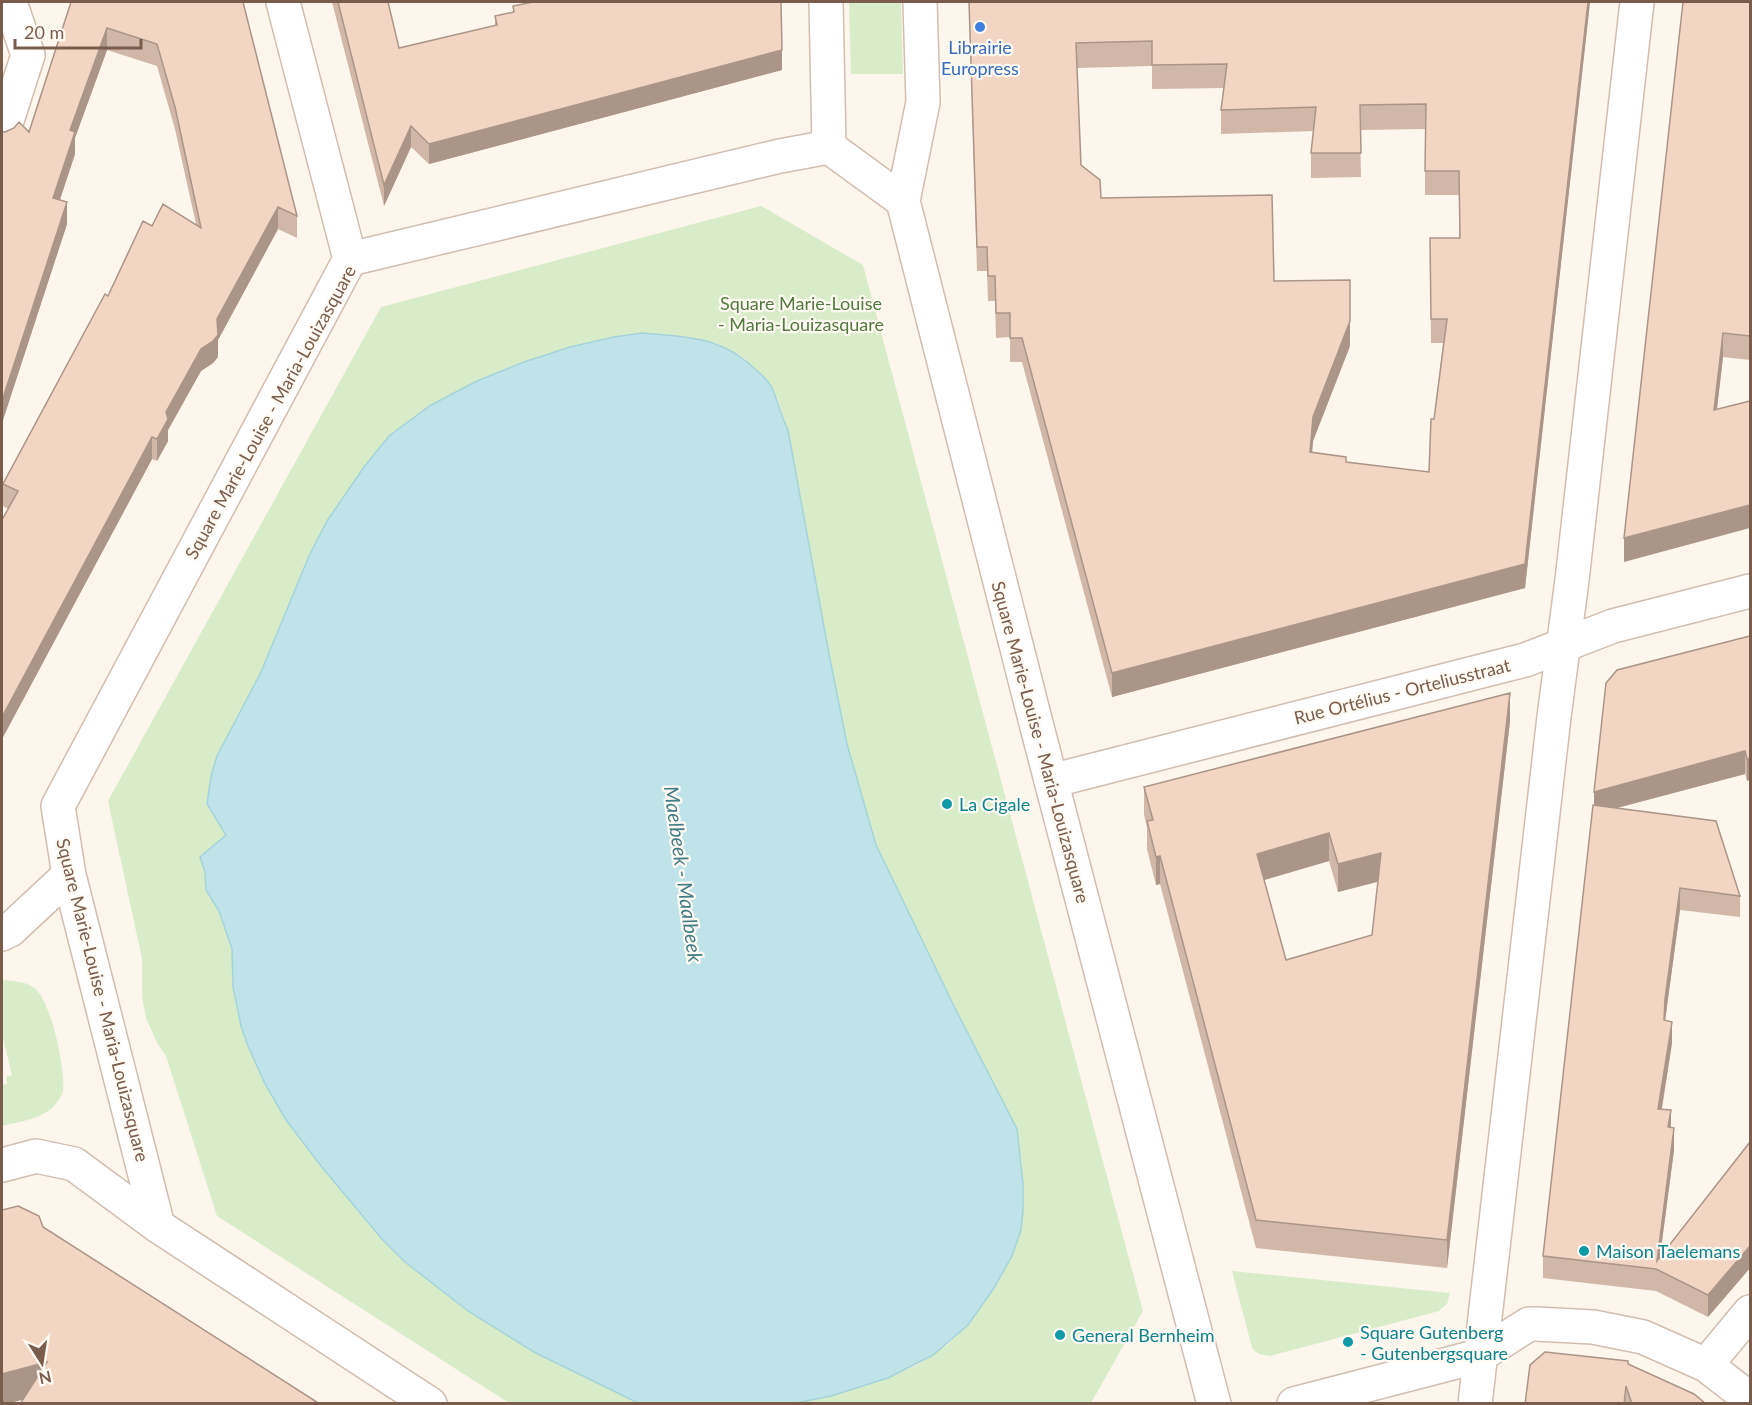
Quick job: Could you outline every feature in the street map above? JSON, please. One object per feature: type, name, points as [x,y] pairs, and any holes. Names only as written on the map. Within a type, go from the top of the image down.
[{"type":"street","points":[[2,136],[28,55],[10,2]]},
{"type":"street","points":[[283,2],[350,259]]},
{"type":"street","points":[[826,2],[829,147],[903,201],[923,102],[920,2]]},
{"type":"street","points":[[1475,1404],[1637,2]]},
{"type":"street","name":"Square Marie-Louise - Maria-Louizasquare","points":[[158,1226],[69,874],[58,806],[350,259],[780,156],[829,147]]},
{"type":"street","name":"Square Marie-Louise - Maria-Louizasquare","points":[[903,201],[1051,781],[1214,1404]]},
{"type":"street","name":"Rue Ortélius - Orteliusstraat","points":[[1051,781],[1525,660],[1613,626],[1750,591]]},
{"type":"street","points":[[2,934],[10,930],[69,874]]},
{"type":"street","points":[[2,1166],[36,1156],[74,1164],[158,1226],[430,1404]]},
{"type":"street","points":[[1706,1365],[1750,1312]]},
{"type":"street","points":[[1294,1404],[1479,1356],[1529,1324],[1593,1327],[1644,1337],[1706,1365],[1750,1400]]},
{"type":"green space","points":[[849,2],[901,2],[903,74],[851,74]]},
{"type":"green space","name":"Square Marie-Louise - Maria-Louizasquare","points":[[761,206],[863,265],[1143,1311],[1091,1403],[796,1403],[831,1396],[888,1378],[917,1365],[947,1345],[968,1325],[994,1288],[1012,1256],[1021,1230],[1023,1184],[1017,1129],[899,896],[876,845],[847,744],[788,430],[778,400],[767,380],[743,357],[716,343],[642,333],[570,347],[477,381],[431,405],[389,436],[364,467],[327,521],[309,556],[261,672],[211,776],[207,804],[226,835],[200,857],[205,872],[206,890],[219,911],[232,949],[233,987],[241,1026],[248,1046],[265,1084],[286,1120],[321,1166],[468,1311],[534,1352],[638,1403],[509,1403],[217,1216],[166,1056],[157,1043],[146,1018],[142,997],[142,959],[108,801],[381,307]]},
{"type":"green space","points":[[2,980],[26,984],[40,994],[51,1019],[60,1052],[63,1091],[56,1104],[48,1111],[29,1120],[2,1126],[2,1085],[7,1084],[6,1077],[12,1075],[2,1034]]},
{"type":"green space","points":[[1232,1271],[1450,1293],[1447,1304],[1439,1311],[1270,1356],[1260,1354],[1252,1348]]},
{"type":"water","name":"Maelbeek - Maalbeek","points":[[642,333],[688,337],[716,344],[742,358],[771,386],[788,430],[847,744],[876,845],[1017,1129],[1023,1184],[1021,1230],[1012,1256],[994,1288],[968,1325],[933,1355],[888,1378],[831,1396],[796,1403],[638,1403],[534,1352],[468,1311],[405,1262],[381,1238],[321,1166],[286,1120],[265,1084],[241,1026],[233,987],[232,949],[219,911],[206,890],[205,872],[200,857],[226,835],[207,804],[217,756],[261,672],[309,556],[327,521],[364,467],[389,436],[431,405],[477,381],[570,347]]},
{"type":"building","points":[[71,2],[243,2],[297,216],[278,207],[217,319],[218,335],[201,349],[166,412],[168,419],[157,439],[152,437],[2,717],[2,520],[18,491],[3,484],[105,294],[108,296],[143,221],[152,226],[163,204],[201,228],[175,107],[157,44],[107,28],[70,130],[75,132],[53,198],[67,202],[2,401],[2,132],[14,128],[19,122],[29,132]]},
{"type":"building","points":[[338,2],[388,2],[399,48],[497,25],[495,16],[514,12],[513,6],[533,2],[781,2],[782,50],[429,144],[411,126],[384,185]]},
{"type":"building","points":[[969,2],[1588,2],[1525,564],[1112,673],[1022,338],[1010,338],[1010,313],[996,313],[995,276],[988,276],[987,247],[977,247]],"holes":[[[1152,41],[1152,65],[1227,64],[1221,110],[1316,107],[1311,153],[1361,153],[1360,105],[1426,104],[1425,171],[1459,171],[1460,238],[1430,238],[1431,319],[1447,319],[1434,419],[1431,419],[1429,472],[1346,462],[1346,457],[1310,452],[1313,417],[1350,321],[1350,280],[1274,281],[1272,195],[1101,198],[1100,180],[1081,165],[1076,43]]]},
{"type":"building","points":[[1683,2],[1750,2],[1750,336],[1723,333],[1714,410],[1750,401],[1750,505],[1624,538]]},
{"type":"building","points":[[1750,636],[1750,758],[1747,759],[1745,751],[1594,792],[1606,683],[1617,670]]},
{"type":"building","points":[[1510,693],[1447,1240],[1256,1220],[1160,856],[1156,857],[1147,821],[1153,820],[1144,787]],"holes":[[[1329,833],[1338,864],[1381,853],[1372,935],[1286,960],[1257,854]]]},
{"type":"building","points":[[1593,805],[1716,821],[1740,896],[1680,888],[1665,999],[1664,1020],[1672,1022],[1658,1109],[1671,1110],[1668,1127],[1674,1128],[1657,1261],[1750,1142],[1750,1246],[1708,1295],[1656,1269],[1543,1256]]},
{"type":"building","points":[[18,1206],[39,1216],[43,1227],[320,1404],[20,1404],[47,1362],[2,1374],[2,1210]]},
{"type":"building","points":[[1545,1352],[1628,1361],[1628,1364],[1694,1394],[1706,1404],[1632,1404],[1626,1386],[1624,1404],[1525,1404],[1530,1365]]},
{"type":"place","name":"Librairie Europress","points":[[980,27]]},
{"type":"place","name":"La Cigale","points":[[947,804]]},
{"type":"place","name":"Maison Taelemans","points":[[1584,1251]]},
{"type":"place","name":"General Bernheim","points":[[1060,1335]]},
{"type":"place","name":"Square Gutenberg - Gutenbergsquare","points":[[1348,1342]]}]
